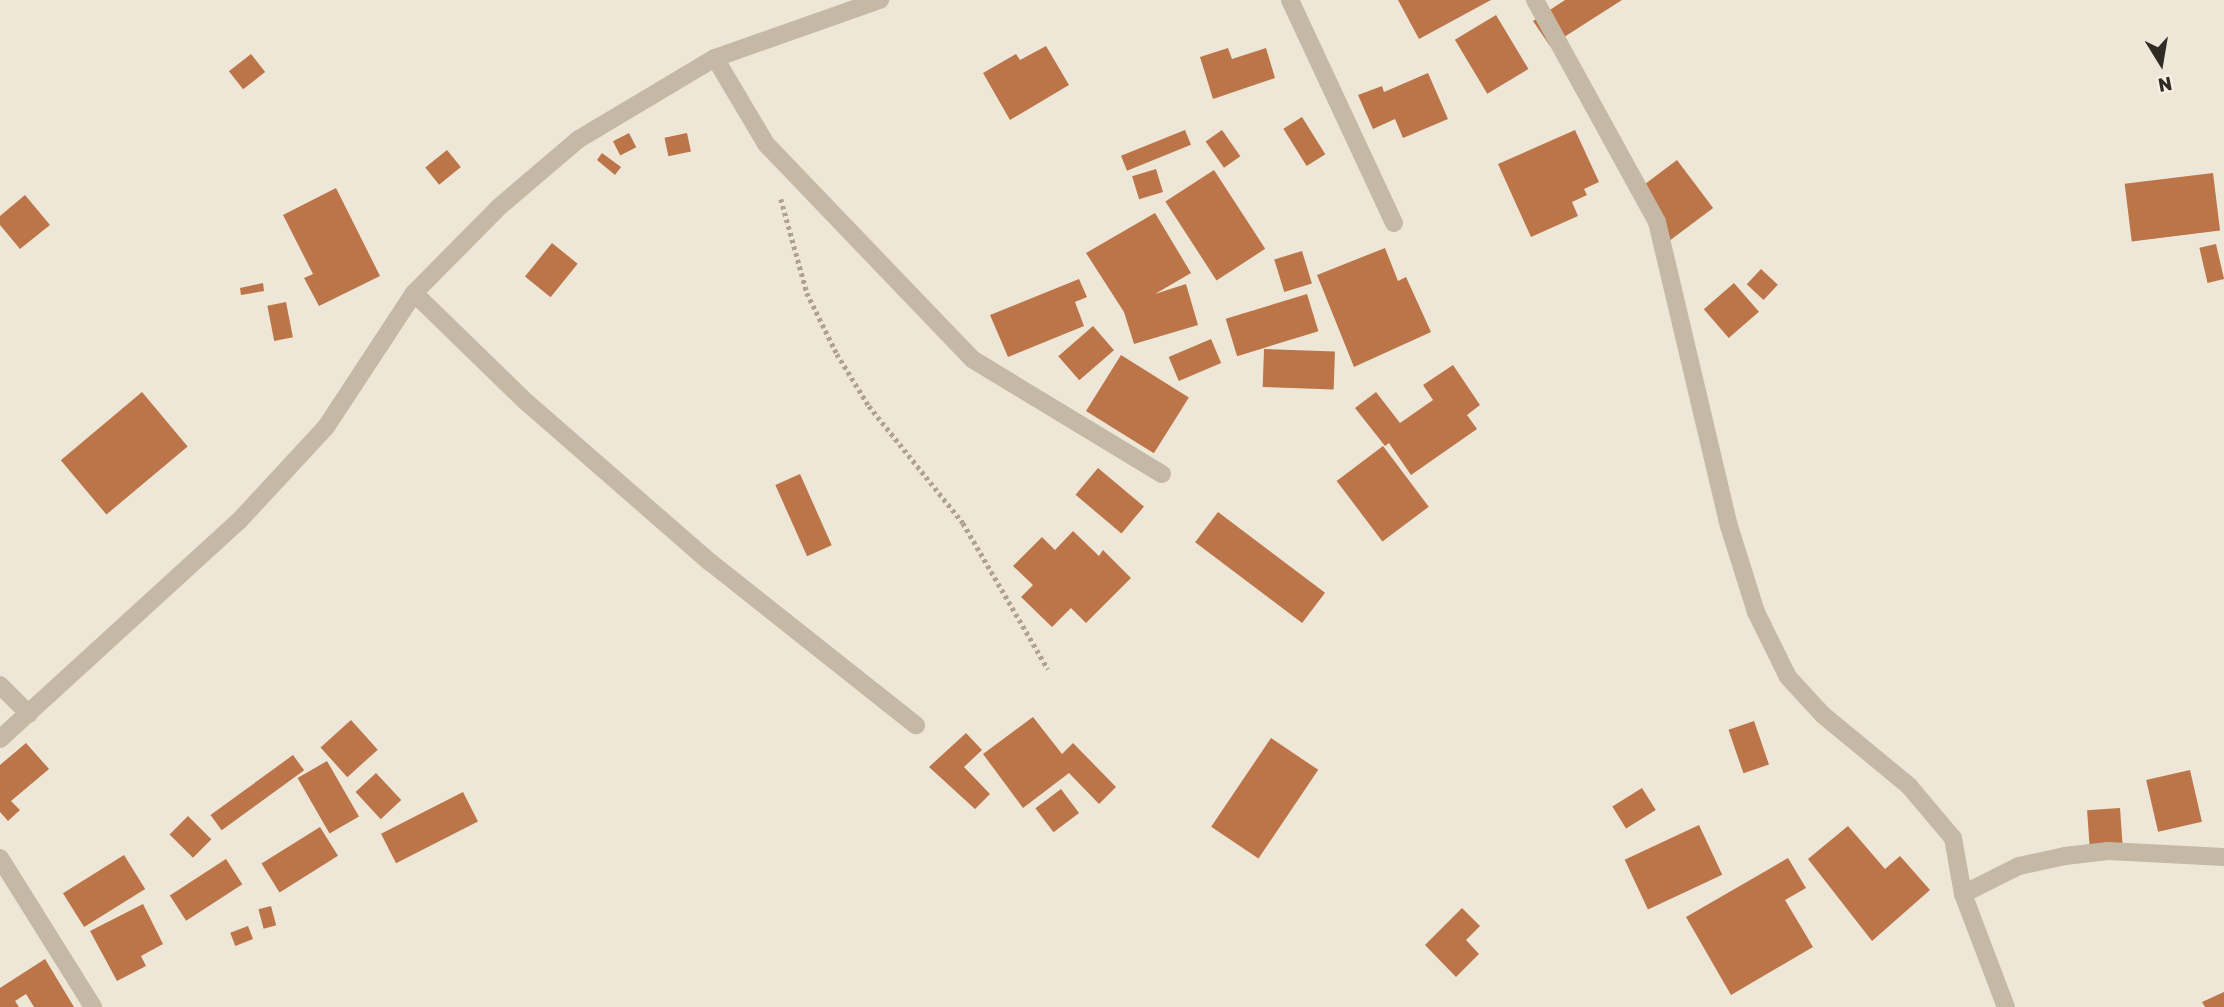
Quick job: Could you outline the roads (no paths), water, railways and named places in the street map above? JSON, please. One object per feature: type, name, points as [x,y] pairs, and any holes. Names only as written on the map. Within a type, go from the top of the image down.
[{"type":"street","points":[[0,739],[238,522],[326,427],[414,293],[499,207],[579,139],[715,58],[880,0]]},
{"type":"street","points":[[1290,0],[1394,223]]},
{"type":"street","points":[[1535,0],[1657,222],[1729,526],[1756,612],[1788,677],[1823,715],[1909,786],[1953,838],[1963,894],[2006,1007]]},
{"type":"street","points":[[715,58],[766,144],[972,359],[1162,474]]},
{"type":"street","points":[[414,293],[524,400],[710,562],[916,724]]},
{"type":"street","points":[[0,685],[29,714]]},
{"type":"street","points":[[1963,894],[2019,866],[2065,856],[2108,851],[2224,857]]},
{"type":"street","points":[[0,858],[93,1007]]}]
